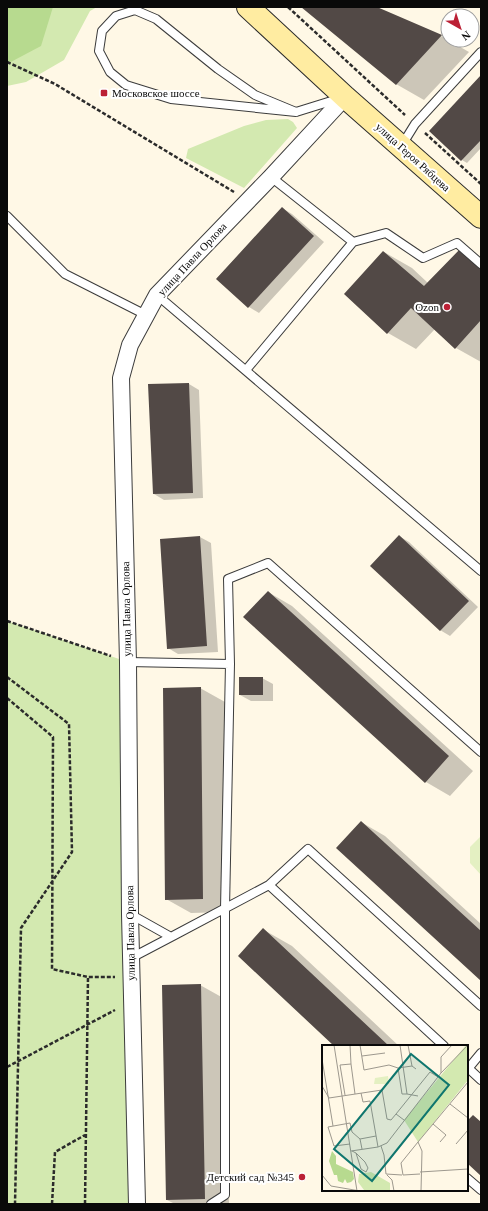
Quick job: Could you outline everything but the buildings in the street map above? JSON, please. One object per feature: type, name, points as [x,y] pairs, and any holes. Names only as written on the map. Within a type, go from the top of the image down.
[{"type":"main road","name":"улица Героя Рябцева","points":[[248,7],[345,97],[481,217]]},
{"type":"street","name":"улица Павла Орлова","points":[[137,1204],[131,976],[128,662],[121,378],[130,345],[157,295],[271,177],[345,97]]},
{"type":"lane","points":[[296,112],[255,95],[218,69],[156,19],[135,10],[116,16],[102,31],[99,51],[110,72],[126,85],[171,99],[296,112],[345,97]]},
{"type":"lane","points":[[401,146],[415,124],[481,52]]},
{"type":"lane","points":[[271,177],[353,242]]},
{"type":"lane","points":[[7,216],[65,274],[146,315]]},
{"type":"lane","points":[[246,370],[353,242],[386,233],[423,258],[457,243],[481,264]]},
{"type":"lane","points":[[157,295],[481,571]]},
{"type":"lane","points":[[211,1204],[225,1195],[226,909],[230,664],[228,579],[268,563],[481,752]]},
{"type":"lane","points":[[128,662],[230,664]]},
{"type":"lane","points":[[131,958],[269,885],[308,849],[481,1006]]},
{"type":"lane","points":[[269,885],[443,1045]]},
{"type":"lane","points":[[130,914],[171,938]]},
{"type":"lane","points":[[468,1067],[481,1053]]},
{"type":"lane","points":[[468,1069],[481,1080]]},
{"type":"lane","points":[[468,1179],[481,1190]]},
{"type":"path","points":[[288,7],[481,184]]},
{"type":"path","points":[[7,62],[55,84],[239,195]]},
{"type":"path","points":[[7,621],[128,662]]},
{"type":"path","points":[[7,677],[69,724],[72,852],[21,928],[15,1204]]},
{"type":"path","points":[[7,698],[53,737],[52,969],[88,977],[131,976]]},
{"type":"path","points":[[85,1204],[88,977]]},
{"type":"path","points":[[7,1068],[132,1001]]},
{"type":"path","points":[[52,1204],[55,1152],[86,1135]]},
{"type":"green space","points":[[7,7],[97,7],[90,11],[64,60],[26,82],[7,86]]},
{"type":"green space","points":[[7,7],[53,7],[41,46],[7,64]]},
{"type":"green space","points":[[288,119],[293,122],[297,128],[244,188],[186,158],[188,149],[244,126],[266,120]]},
{"type":"green space","points":[[7,621],[128,662],[137,1204],[7,1204]]},
{"type":"green space","points":[[481,836],[481,875],[470,863],[470,847]]},
{"type":"place","name":"Московское шоссе","points":[[104,93]]},
{"type":"place","name":"Ozon","points":[[447,307]]},
{"type":"place","name":"Детский сад №345","points":[[302,1177]]}]
